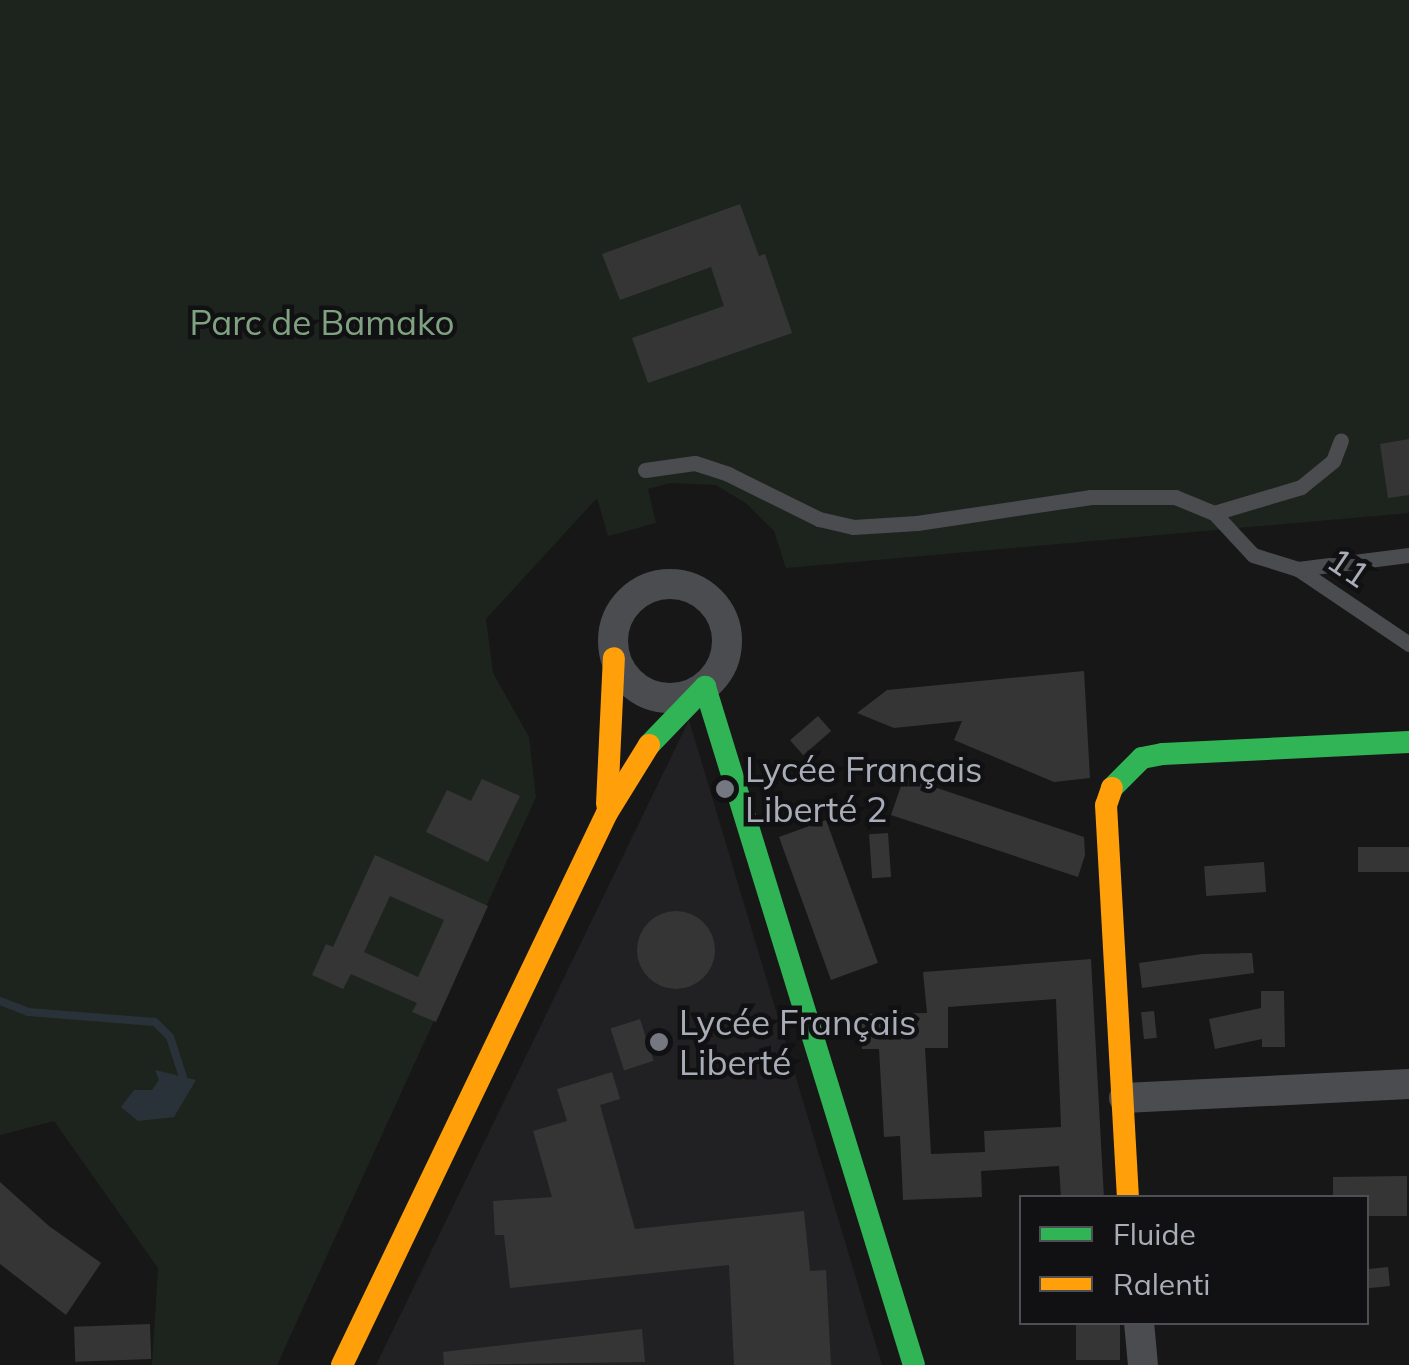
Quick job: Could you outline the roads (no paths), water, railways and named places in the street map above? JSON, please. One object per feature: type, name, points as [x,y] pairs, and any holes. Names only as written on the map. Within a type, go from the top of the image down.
[{"type":"street","points":[[342,1365],[607,813],[658,730],[721,666],[727,634],[712,603],[684,585],[649,587],[634,596],[614,624],[607,813]]},
{"type":"street","points":[[614,658],[625,678],[642,692],[662,698],[685,696],[704,687]]},
{"type":"street","points":[[704,687],[914,1365]]},
{"type":"street","points":[[1128,1195],[1106,805],[1113,784],[1142,758],[1164,754],[1409,742]]},
{"type":"street","points":[[1124,1098],[1409,1084]]},
{"type":"street","points":[[1139,1325],[1143,1365]]},
{"type":"lane","points":[[1214,513],[1301,486],[1333,462],[1341,440]]},
{"type":"lane","points":[[645,470],[695,464],[728,474],[820,519],[853,527],[917,523],[1091,497],[1175,497],[1214,513],[1253,554],[1298,569]]},
{"type":"lane","name":"11","points":[[1298,569],[1409,556]]},
{"type":"lane","name":"11","points":[[1298,569],[1409,644]]},
{"type":"waterway","points":[[0,1001],[28,1012],[155,1022],[170,1037],[183,1077]]},
{"type":"place","name":"Lycée Français Liberté 2","points":[[725,789]]},
{"type":"place","name":"Lycée Français Liberté","points":[[659,1042]]},
{"type":"park label","name":"Parc de Bamako","points":[[322,322]]}]
